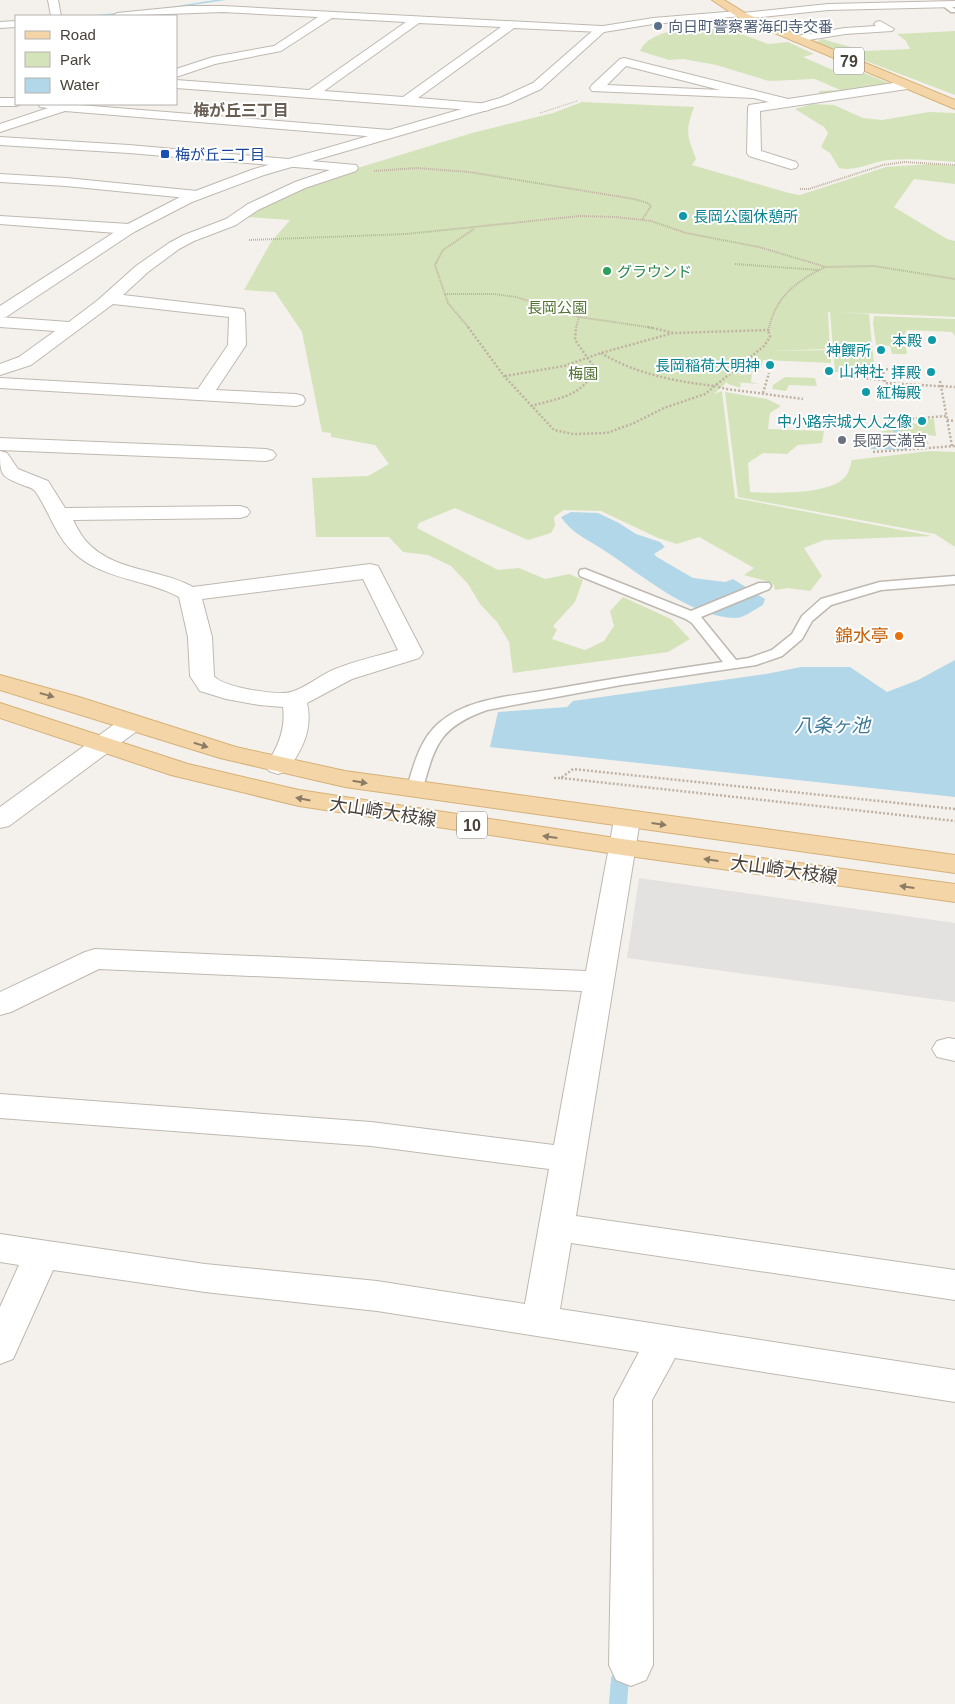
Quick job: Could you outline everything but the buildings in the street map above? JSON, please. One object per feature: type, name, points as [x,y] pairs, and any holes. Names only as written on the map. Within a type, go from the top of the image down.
[{"type":"main road","name":"79","points":[[717,0],[741,15],[955,104]]},
{"type":"main road","name":"大山崎大枝線","points":[[0,682],[70,702],[205,747],[278,766],[414,790],[624,834],[955,893]]},
{"type":"main road","name":"大山崎大枝線","points":[[0,710],[206,777],[299,798],[624,834],[955,864]]},
{"type":"street","points":[[53,0],[56,15]]},
{"type":"street","points":[[124,0],[124,9],[139,15],[188,9],[601,29],[654,20],[741,15],[808,8],[951,7]]},
{"type":"street","points":[[188,9],[206,0]]},
{"type":"street","points":[[793,0],[808,8]]},
{"type":"street","points":[[826,0],[838,7]]},
{"type":"street","points":[[178,72],[213,61],[277,49],[329,15]]},
{"type":"street","points":[[312,94],[416,20]]},
{"type":"street","points":[[0,25],[15,24]]},
{"type":"street","points":[[796,39],[845,31],[888,29],[880,24]]},
{"type":"street","points":[[406,101],[511,25]]},
{"type":"street","points":[[292,28],[309,29]]},
{"type":"street","points":[[0,313],[129,229],[197,195],[292,163],[484,107],[532,90],[601,29]]},
{"type":"street","points":[[596,88],[624,62],[784,102]]},
{"type":"street","points":[[178,84],[484,107]]},
{"type":"street","points":[[791,165],[754,153],[754,108],[906,85]]},
{"type":"street","points":[[596,88],[753,95]]},
{"type":"street","points":[[0,102],[15,102]]},
{"type":"street","points":[[0,128],[71,105],[390,134]]},
{"type":"street","points":[[0,142],[128,149],[351,168]]},
{"type":"street","points":[[0,370],[26,360],[110,299],[156,258],[189,238],[231,222],[253,207],[300,185],[351,168]]},
{"type":"street","points":[[0,178],[66,182],[197,195]]},
{"type":"street","points":[[0,220],[129,229]]},
{"type":"street","points":[[110,299],[236,313],[238,345],[203,395]]},
{"type":"street","points":[[0,322],[72,327]]},
{"type":"street","points":[[0,383],[296,400]]},
{"type":"street","points":[[0,444],[266,455]]},
{"type":"street","points":[[0,457],[11,473],[41,485],[77,544],[98,562],[120,571],[171,584],[189,594],[370,571],[411,652],[344,674],[294,700],[242,696],[209,686],[202,676],[200,637],[189,594]]},
{"type":"street","points":[[0,484],[23,478]]},
{"type":"street","points":[[60,514],[240,512]]},
{"type":"street","points":[[278,766],[288,754],[296,732],[297,711],[294,700]]},
{"type":"street","points":[[0,820],[132,723]]},
{"type":"street","points":[[540,1320],[624,834]]},
{"type":"street","points":[[0,1005],[95,959],[599,982]]},
{"type":"street","points":[[0,1106],[371,1134],[568,1159]]},
{"type":"street","points":[[556,1227],[955,1285]]},
{"type":"street","points":[[0,1248],[205,1278],[377,1296],[955,1386]]},
{"type":"street","points":[[0,1348],[42,1254]]},
{"type":"street","points":[[631,1666],[633,1399],[666,1340]]},
{"type":"lane","points":[[585,573],[691,616],[697,620],[733,665]]},
{"type":"lane","points":[[414,790],[422,763],[434,735],[448,722],[468,711],[484,706],[621,681],[751,662],[777,654],[797,636],[807,619],[826,602],[880,586],[955,580]]},
{"type":"lane","points":[[691,616],[758,588]]},
{"type":"path","points":[[537,114],[581,99],[596,88]]},
{"type":"path","points":[[795,189],[809,189],[883,165],[904,162],[928,162],[955,165]]},
{"type":"path","points":[[351,168],[371,171],[417,168],[470,172],[634,199],[648,203],[651,206],[642,220]]},
{"type":"path","points":[[189,238],[271,240],[406,234],[580,216],[651,221],[686,233],[759,247],[826,267]]},
{"type":"path","points":[[476,227],[443,250],[435,265],[448,303],[480,341],[504,376],[554,430],[562,433],[607,433],[634,423],[664,408],[705,394],[764,346],[770,337],[768,330],[770,317],[778,300],[791,288],[826,267],[836,265],[879,268],[955,279]]},
{"type":"path","points":[[735,264],[819,270]]},
{"type":"path","points":[[445,294],[494,294],[516,297],[579,317],[651,327],[674,333]]},
{"type":"path","points":[[532,406],[566,395],[587,384],[594,373],[594,367],[589,358],[576,344],[574,330],[579,317]]},
{"type":"path","points":[[504,376],[564,366],[601,353],[674,333],[768,330]]},
{"type":"path","points":[[601,353],[622,366],[682,382],[715,385],[727,389],[803,399]]},
{"type":"path","points":[[904,370],[883,368],[885,383],[955,387]]},
{"type":"path","points":[[763,393],[769,373]]},
{"type":"path","points":[[846,377],[885,380]]},
{"type":"path","points":[[873,452],[954,446],[946,416],[940,381]]},
{"type":"path","points":[[884,421],[899,422],[930,415],[946,416]]},
{"type":"path","points":[[947,420],[955,421]]},
{"type":"path","points":[[907,445],[910,449]]},
{"type":"path","points":[[561,778],[573,769],[955,809]]},
{"type":"path","points":[[551,777],[955,821]]},
{"type":"green space","points":[[723,27],[768,44],[788,42],[814,54],[803,57],[833,70],[844,72],[857,70],[891,84],[820,94],[819,91],[840,90],[815,79],[769,81],[716,65],[683,59],[669,60],[640,51],[654,37],[665,33],[690,28]]},
{"type":"green space","points":[[955,31],[955,95],[816,42],[822,39],[865,51],[910,49],[906,41],[897,34]]},
{"type":"green space","name":"長岡公園","points":[[582,102],[694,107],[688,128],[689,139],[696,159],[692,165],[800,195],[886,167],[932,164],[955,166],[955,184],[914,179],[894,207],[947,239],[955,241],[955,317],[835,312],[869,314],[875,374],[835,372],[830,312],[828,312],[830,349],[767,351],[831,350],[831,363],[763,360],[760,371],[735,376],[752,374],[751,382],[759,384],[736,382],[741,383],[740,388],[727,382],[714,394],[722,391],[735,498],[932,536],[824,540],[804,548],[822,576],[810,591],[788,588],[775,590],[774,585],[766,581],[744,575],[754,568],[699,537],[677,544],[658,538],[601,511],[564,510],[554,517],[555,526],[551,533],[528,540],[455,508],[419,523],[417,528],[498,570],[519,568],[545,579],[569,574],[583,580],[575,602],[553,626],[557,630],[552,639],[585,650],[604,641],[614,626],[610,611],[623,597],[671,619],[690,639],[668,652],[513,673],[509,642],[497,622],[480,604],[468,584],[451,566],[428,555],[403,552],[389,537],[316,537],[312,478],[368,476],[389,464],[375,445],[331,437],[331,433],[322,432],[302,332],[275,292],[244,290],[271,242],[290,220],[248,217],[259,211],[256,210],[303,187],[338,174],[472,133],[553,113]]},
{"type":"green space","points":[[812,104],[834,105],[863,118],[882,120],[929,112],[955,113],[955,162],[897,159],[851,169],[839,168],[830,153],[821,147],[828,133],[824,127],[795,109]]},
{"type":"green space","points":[[874,316],[955,319],[955,336],[952,332],[907,330],[904,336],[907,354],[892,354],[890,346],[876,345]]},
{"type":"green space","points":[[785,377],[815,378],[817,386],[789,385],[786,391],[772,389],[773,385]]},
{"type":"green space","points":[[725,392],[767,399],[781,406],[770,413],[768,429],[824,431],[822,443],[798,445],[787,454],[763,453],[748,463],[750,492],[800,492],[826,488],[836,484],[846,476],[852,460],[930,451],[955,452],[955,547],[935,534],[738,497]]},
{"type":"green space","points":[[926,419],[934,419],[936,436],[928,435],[926,439],[929,444],[872,446],[872,440],[884,440],[883,435],[872,433],[913,426],[890,429],[890,427],[912,422],[915,424],[926,422]]},
{"type":"shaded area","points":[[639,878],[955,923],[955,1002],[627,958]]},
{"type":"water","points":[[571,512],[598,513],[636,534],[660,542],[665,547],[654,554],[657,557],[693,578],[725,582],[733,579],[765,599],[763,605],[746,615],[736,618],[719,616],[684,603],[575,532],[561,517]]},
{"type":"water","name":"八条ヶ池","points":[[955,660],[955,797],[490,747],[498,712],[567,707],[573,701],[766,674],[801,667],[850,667],[887,692],[918,680]]},
{"type":"waterway","points":[[159,9],[224,0]]},
{"type":"waterway","points":[[105,15],[128,13]]},
{"type":"waterway","points":[[872,447],[903,448],[897,440],[896,430]]},
{"type":"waterway","points":[[618,1704],[620,1678]]},
{"type":"place","name":"向日町警察署海印寺交番","points":[[658,26]]},
{"type":"place","name":"梅が丘二丁目","points":[[165,154]]},
{"type":"place","name":"長岡公園休憩所","points":[[683,216]]},
{"type":"place","name":"グラウンド","points":[[607,271]]},
{"type":"place","name":"本殿","points":[[932,340]]},
{"type":"place","name":"神饌所","points":[[881,350]]},
{"type":"place","name":"長岡稲荷大明神","points":[[770,365]]},
{"type":"place","name":"山神社","points":[[829,371]]},
{"type":"place","name":"拝殿","points":[[931,372]]},
{"type":"place","name":"紅梅殿","points":[[866,392]]},
{"type":"place","name":"中小路宗城大人之像","points":[[922,421]]},
{"type":"place","name":"長岡天満宮","points":[[842,440]]},
{"type":"place","name":"錦水亭","points":[[899,636]]},
{"type":"district","name":"梅が丘三丁目","points":[[241,110]]},
{"type":"park label","name":"梅園","points":[[583,373]]}]
